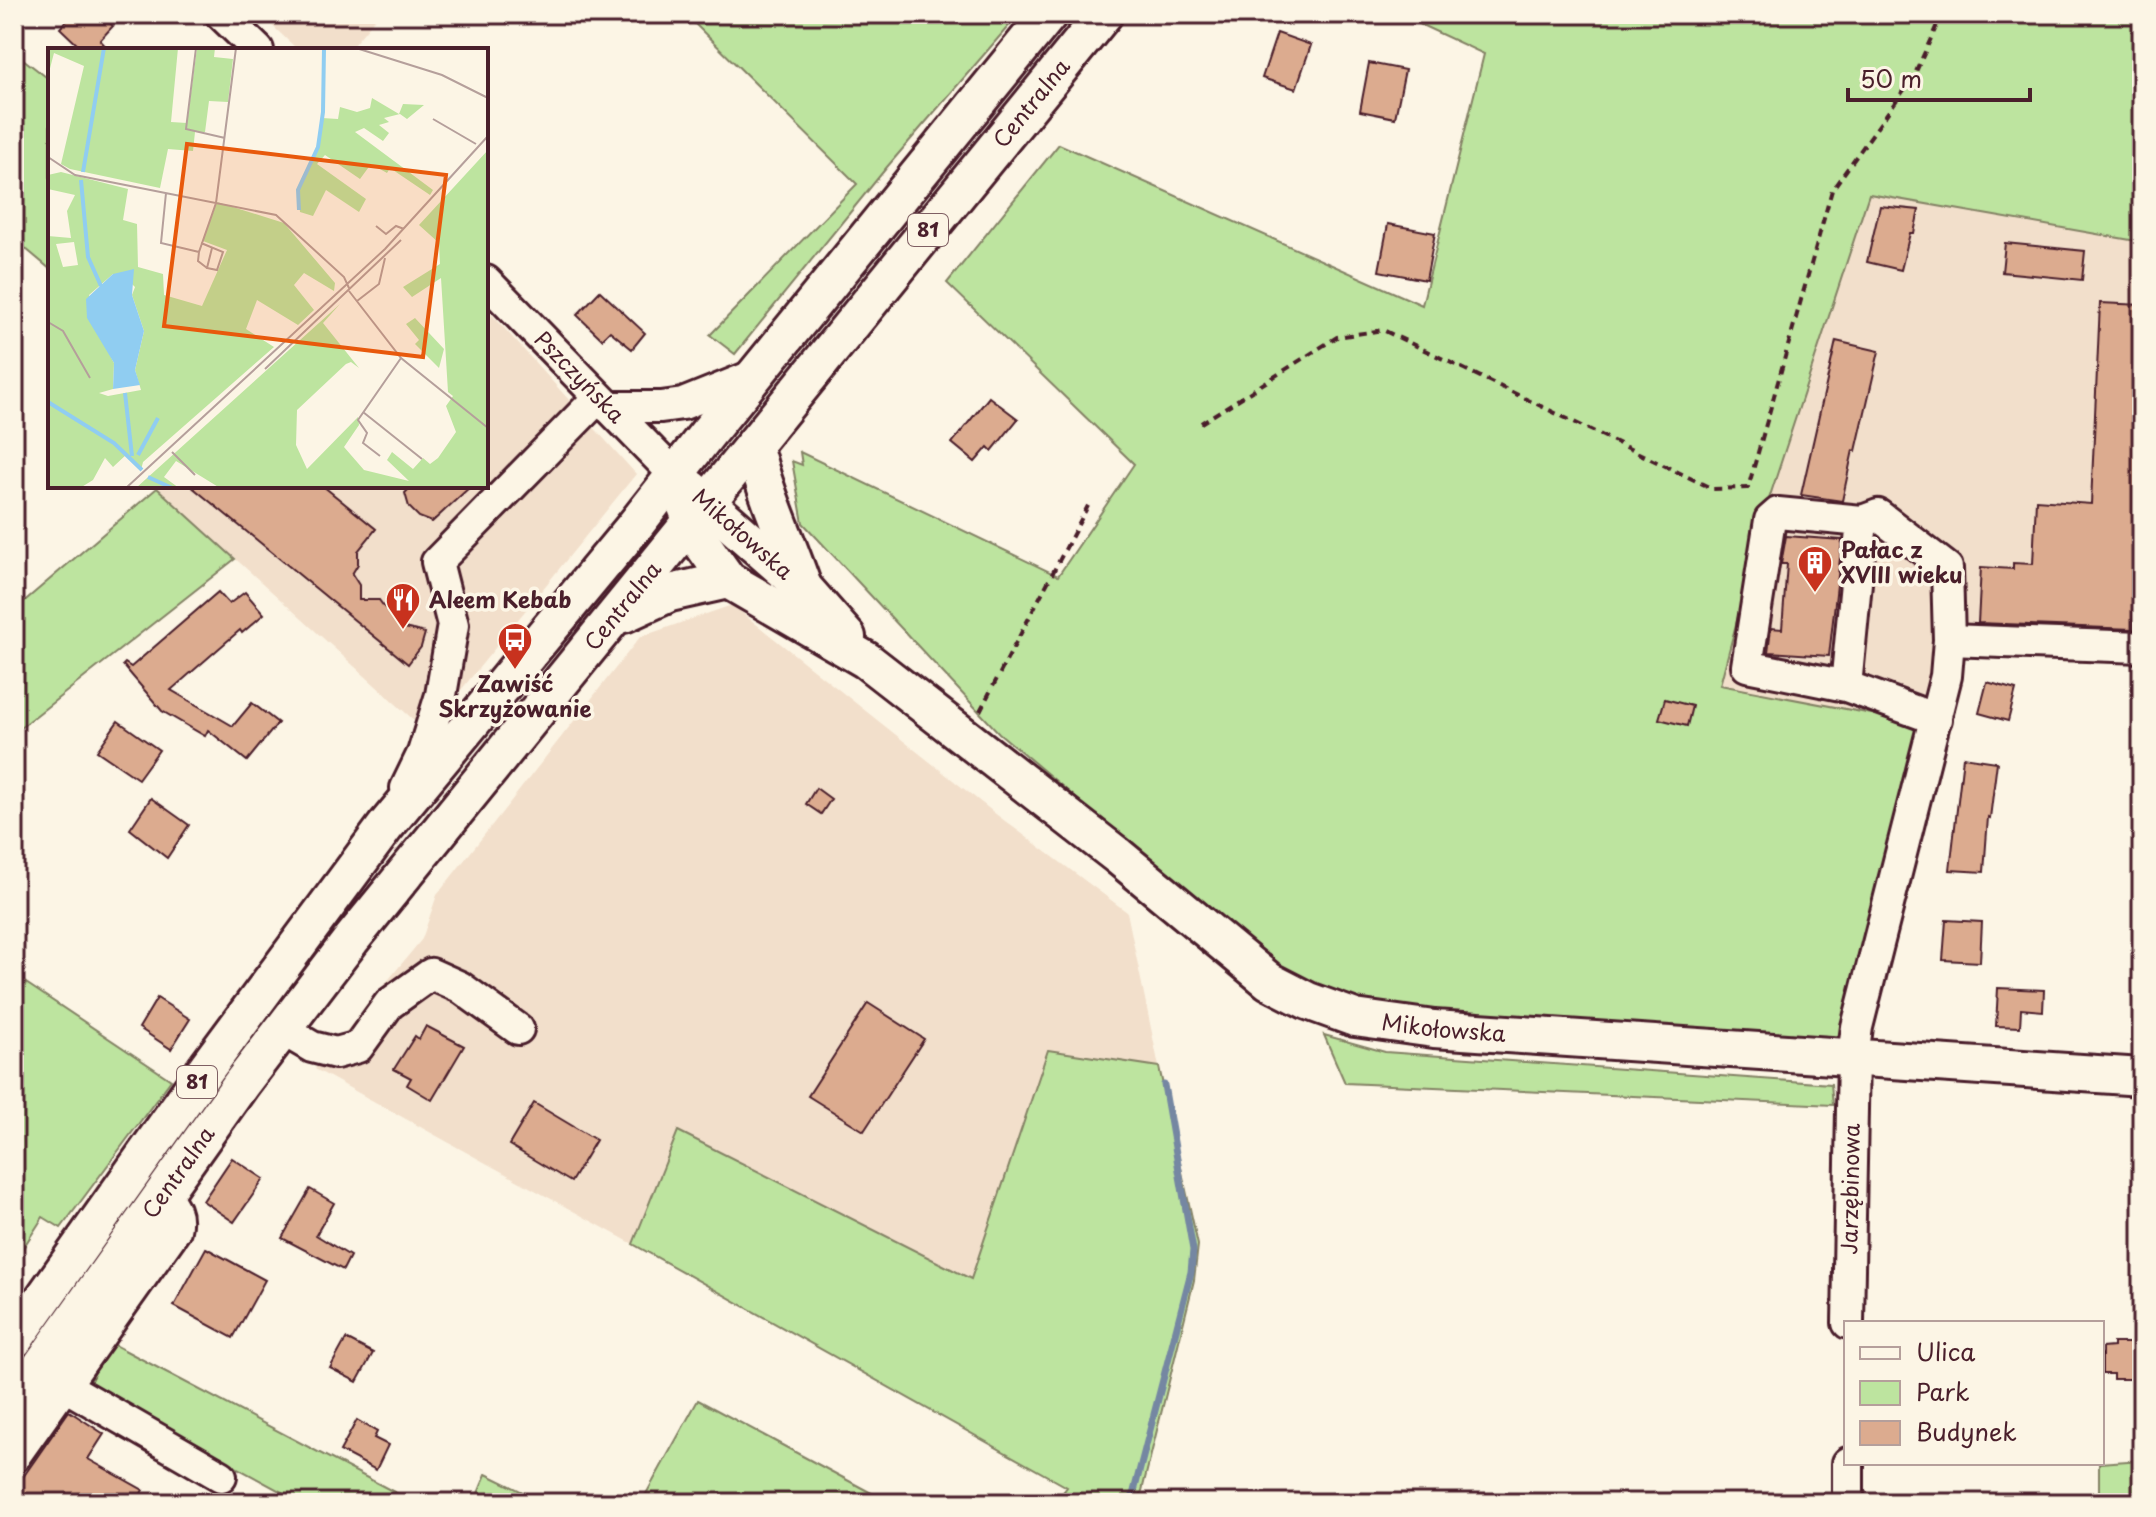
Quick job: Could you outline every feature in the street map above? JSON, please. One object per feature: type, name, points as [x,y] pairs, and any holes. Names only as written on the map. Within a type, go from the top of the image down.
[{"type":"main road","name":"Centralna","points":[[14,1340],[208,1066],[385,827],[624,540],[674,474],[1049,14]]},
{"type":"main road","name":"Centralna","points":[[14,1404],[283,1030],[422,852],[1104,14]]},
{"type":"main road","points":[[754,447],[765,489],[780,521],[802,586]]},
{"type":"main road","name":"Mikołowska","points":[[674,474],[700,513],[802,586],[866,660]]},
{"type":"main road","name":"Mikołowska","points":[[700,513],[704,547],[728,580],[866,660],[1118,856],[1269,981],[1308,1001],[1355,1018],[1434,1029],[2142,1077]]},
{"type":"main road","points":[[615,618],[670,593],[728,580]]},
{"type":"street","points":[[221,14],[256,48]]},
{"type":"street","name":"Pszczyńska","points":[[488,283],[674,474]]},
{"type":"street","points":[[385,827],[423,753],[441,695],[453,625],[437,562],[603,403],[639,409],[683,404],[755,375]]},
{"type":"street","points":[[1846,686],[1862,521],[1778,513],[1770,520],[1747,666],[1846,686],[1936,719]]},
{"type":"street","name":"Jarzębinowa","points":[[1848,1321],[1853,1056],[1857,1027],[1936,719],[1946,676],[1949,640],[1947,568],[1878,515],[1862,521]]},
{"type":"street","points":[[1949,640],[2142,647]]},
{"type":"street","points":[[283,1030],[312,1047],[336,1053],[358,1047],[389,1004],[431,974],[460,987],[518,1029]]},
{"type":"street","points":[[14,1457],[175,1230],[178,1219],[174,1207],[163,1193]]},
{"type":"street","points":[[65,1386],[221,1476]]},
{"type":"street","points":[[1848,1465],[1848,1503]]},
{"type":"path","points":[[1201,423],[1337,337],[1383,330],[1713,489],[1748,488],[1832,190],[1914,76],[1942,14]]},
{"type":"path","points":[[966,738],[1090,502]]},
{"type":"shaded area","points":[[260,14],[379,14],[351,48],[296,48]]},
{"type":"shaded area","points":[[1869,194],[2142,242],[2142,640],[1949,633],[1923,732],[1898,719],[1720,685],[1769,499]]},
{"type":"shaded area","points":[[488,310],[636,474],[427,732],[157,488],[488,488]]},
{"type":"shaded area","points":[[732,605],[997,815],[1127,912],[1159,1067],[1048,1050],[971,1279],[678,1131],[633,1244],[315,1069],[422,939],[437,895],[640,637]]},
{"type":"green space","points":[[685,14],[1019,14],[887,167],[735,354],[710,335],[857,184]]},
{"type":"green space","points":[[1398,14],[2142,14],[2142,242],[1869,194],[1769,499],[1720,685],[1898,719],[1923,732],[1852,1068],[1368,1013],[1276,967],[999,733],[803,523],[792,461],[802,465],[800,452],[1058,576],[1134,464],[947,283],[1059,144],[1422,305],[1484,54]]},
{"type":"green space","points":[[14,52],[48,78],[48,267],[14,239]]},
{"type":"green space","points":[[157,488],[235,559],[14,733],[14,610]]},
{"type":"green space","points":[[14,975],[171,1080],[61,1228],[43,1217],[14,1262]]},
{"type":"green space","points":[[1324,1035],[1385,1052],[1831,1084],[1833,1105],[1345,1083]]},
{"type":"green space","points":[[1048,1050],[1159,1067],[1198,1245],[1194,1280],[1139,1503],[1055,1503],[1067,1487],[633,1244],[678,1131],[971,1279]]},
{"type":"green space","points":[[109,1342],[415,1503],[302,1503],[88,1387]]},
{"type":"green space","points":[[698,1400],[890,1503],[641,1503]]},
{"type":"green space","points":[[2142,1460],[2142,1503],[2099,1503],[2099,1465]]},
{"type":"green space","points":[[486,1474],[545,1503],[474,1503]]},
{"type":"building","points":[[73,14],[100,14],[113,26],[100,40],[107,48],[81,48],[60,28]]},
{"type":"building","points":[[1277,33],[1311,45],[1296,89],[1262,78]]},
{"type":"building","points":[[1369,63],[1405,70],[1395,118],[1360,111]]},
{"type":"building","points":[[1880,206],[1919,210],[1901,270],[1867,262]]},
{"type":"building","points":[[1388,224],[1435,233],[1426,280],[1379,271]]},
{"type":"building","points":[[2005,243],[2085,251],[2082,280],[2002,272]]},
{"type":"building","points":[[600,291],[645,333],[632,349],[610,331],[602,339],[577,315]]},
{"type":"building","points":[[2100,303],[2142,305],[2142,434],[2133,629],[1978,623],[1981,567],[2013,569],[2013,563],[2033,564],[2036,500],[2091,504]]},
{"type":"building","points":[[1836,341],[1879,351],[1842,501],[1801,495]]},
{"type":"building","points":[[989,397],[1018,419],[992,451],[988,447],[975,462],[952,443]]},
{"type":"building","points":[[193,488],[325,488],[376,529],[358,551],[358,564],[352,574],[359,585],[359,600],[379,600],[385,608],[394,610],[400,627],[425,633],[421,647],[408,664]]},
{"type":"building","points":[[410,488],[469,488],[432,522],[419,517],[409,507],[405,493]]},
{"type":"building","name":"Pałac z XVIII wieku","points":[[1786,536],[1842,540],[1829,656],[1768,652],[1771,628],[1782,629],[1787,564],[1781,564]]},
{"type":"building","points":[[218,592],[229,604],[245,592],[264,614],[242,633],[240,630],[171,690],[233,726],[252,703],[278,723],[247,761],[208,730],[205,736],[162,711],[123,665],[125,663],[131,667]]},
{"type":"building","points":[[1987,682],[2016,690],[2008,721],[1979,713]]},
{"type":"building","points":[[1665,699],[1692,706],[1687,726],[1659,719]]},
{"type":"building","points":[[118,721],[159,750],[138,779],[97,751]]},
{"type":"building","points":[[1963,757],[1997,762],[1988,817],[1984,872],[1950,870]]},
{"type":"building","points":[[816,788],[831,799],[821,814],[806,804]]},
{"type":"building","points":[[151,798],[189,825],[167,858],[130,829]]},
{"type":"building","points":[[1946,920],[1982,922],[1980,962],[1943,960]]},
{"type":"building","points":[[1998,988],[2044,990],[2043,1011],[2021,1009],[2020,1027],[1996,1026]]},
{"type":"building","points":[[157,998],[190,1019],[171,1049],[139,1028]]},
{"type":"building","points":[[868,1003],[924,1039],[864,1131],[808,1096]]},
{"type":"building","points":[[426,1026],[464,1046],[432,1100],[407,1085],[411,1078],[394,1069],[415,1036],[419,1039]]},
{"type":"building","points":[[534,1103],[596,1140],[571,1182],[509,1145]]},
{"type":"building","points":[[232,1158],[264,1179],[234,1222],[203,1201]]},
{"type":"building","points":[[310,1189],[334,1203],[316,1235],[350,1256],[343,1270],[282,1238]]},
{"type":"building","points":[[206,1248],[265,1280],[233,1338],[174,1306]]},
{"type":"building","points":[[346,1339],[373,1353],[357,1382],[330,1368]]},
{"type":"building","points":[[2113,1343],[2142,1343],[2142,1379],[2113,1379],[2113,1374],[2104,1374],[2104,1348],[2113,1347]]},
{"type":"building","points":[[69,1411],[104,1434],[88,1459],[143,1490],[136,1503],[35,1503],[14,1490]]},
{"type":"building","points":[[357,1420],[377,1432],[374,1438],[388,1445],[376,1470],[340,1451]]},
{"type":"waterway","points":[[1131,1503],[1191,1272],[1193,1250],[1164,1085]]},
{"type":"place","name":"Pałac z XVIII wieku","points":[[1815,594]]},
{"type":"place","name":"Aleem Kebab","points":[[403,631]]},
{"type":"place","name":"Zawiść Skrzyżowanie","points":[[515,671]]}]
